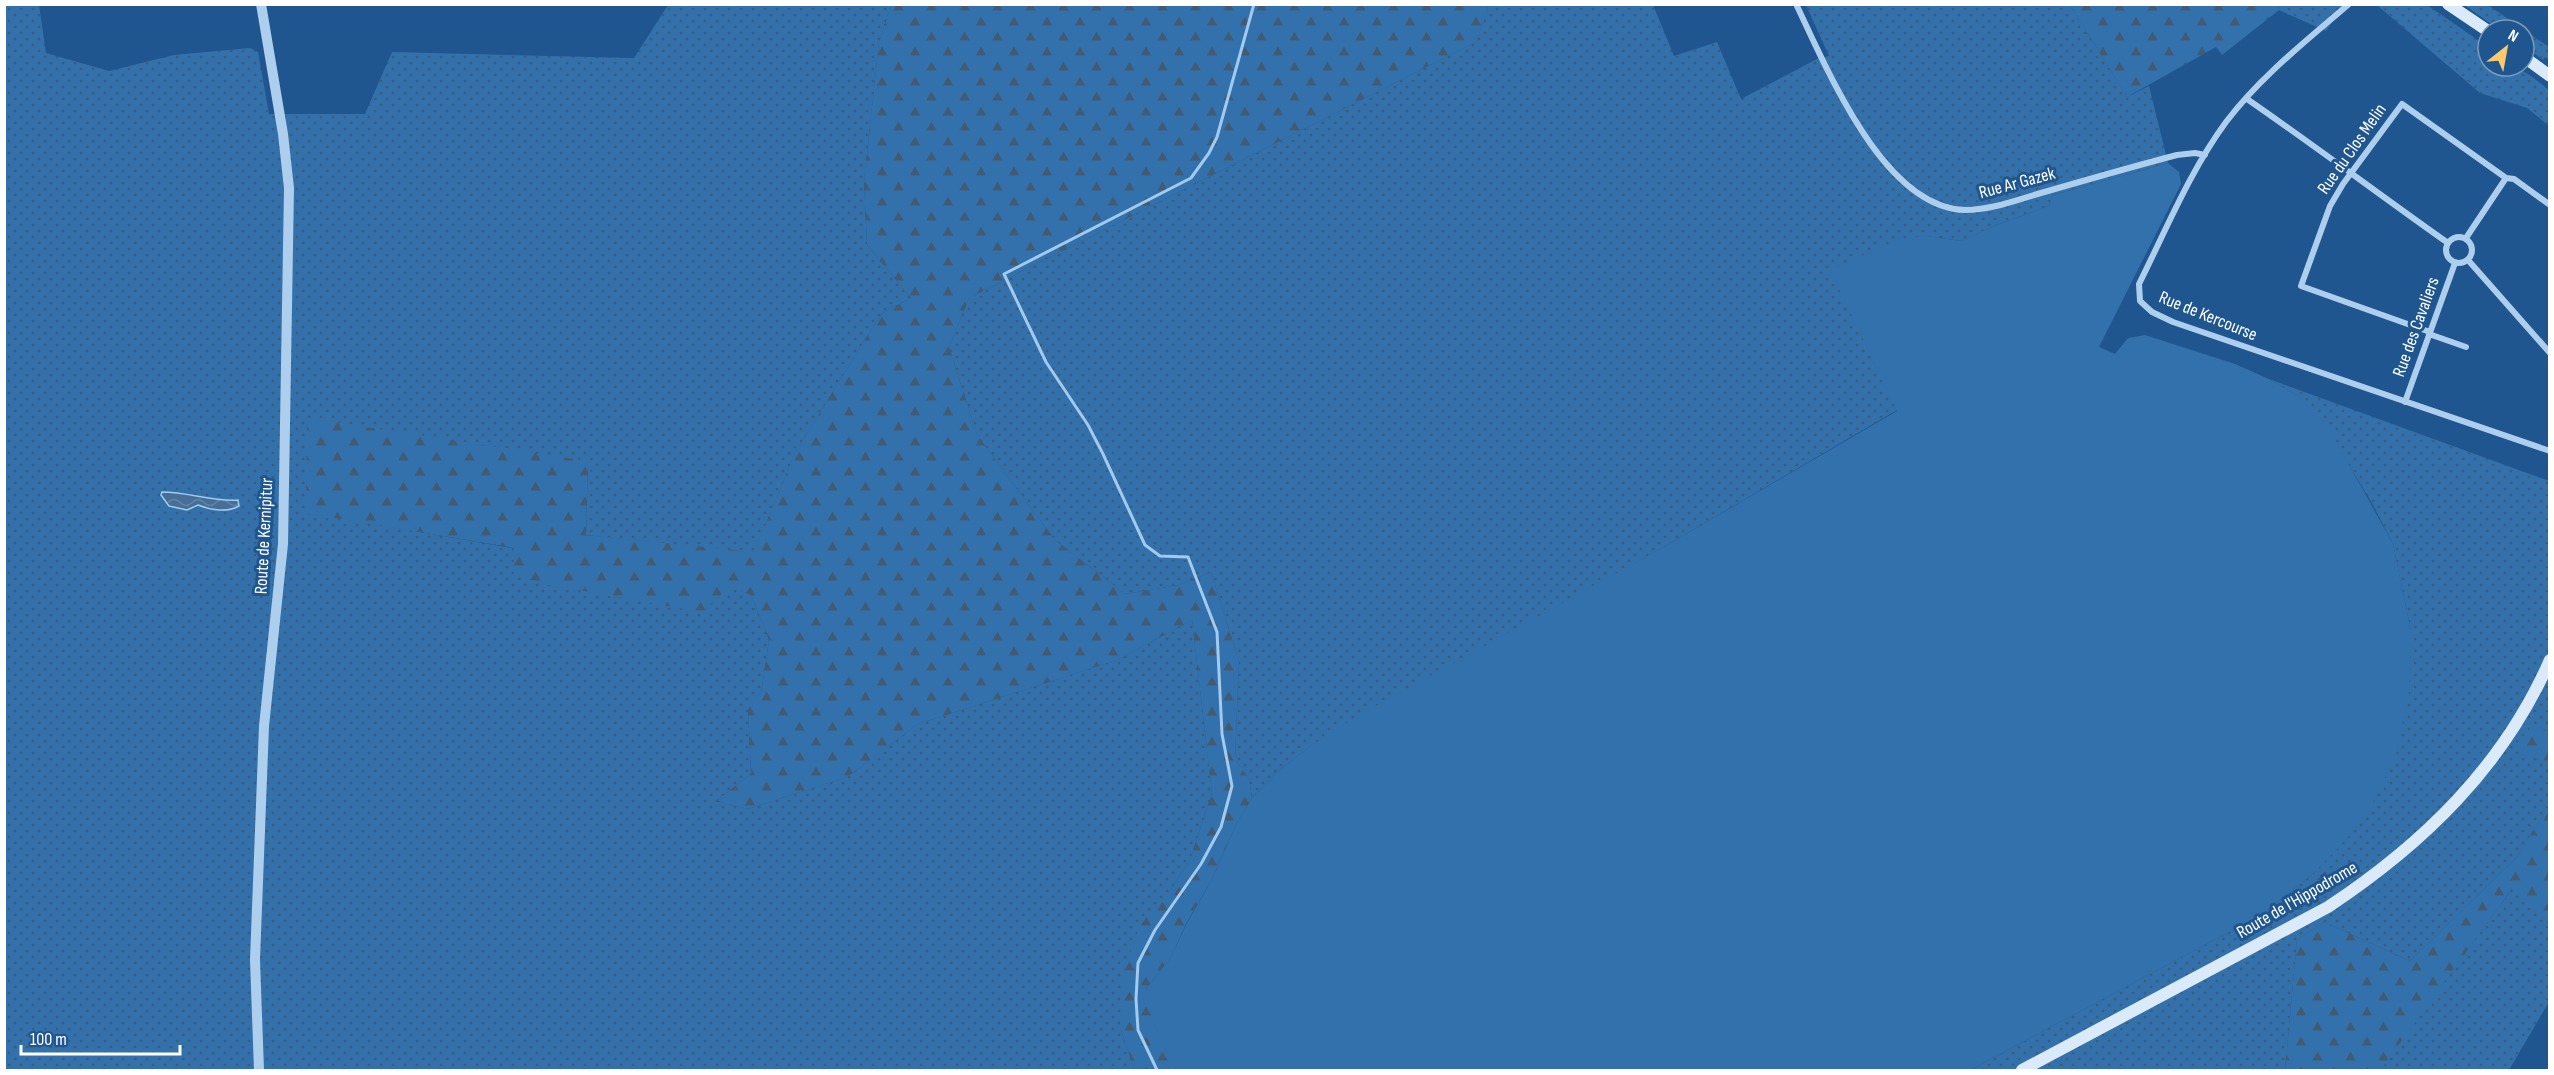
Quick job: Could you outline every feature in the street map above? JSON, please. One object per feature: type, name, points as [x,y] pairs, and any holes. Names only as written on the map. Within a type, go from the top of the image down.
[{"type":"main road","points":[[2448,4],[2476,23]]},
{"type":"main road","points":[[2536,66],[2550,76]]},
{"type":"main road","name":"Route de l'Hippodrome","points":[[2022,1071],[2328,907],[2371,879],[2421,837],[2473,783],[2510,732],[2550,660]]},
{"type":"street","name":"Route de Kernipitur","points":[[260,1071],[255,960],[264,726],[283,544],[289,188],[283,134],[261,4]]},
{"type":"street","name":"Rue Ar Gazek","points":[[1796,4],[1828,70],[1875,152],[1897,178],[1914,192],[1945,207],[1982,209],[2177,154],[2205,155]]},
{"type":"street","name":"Rue de Kercourse","points":[[2349,4],[2275,69],[2226,123],[2205,155],[2139,284],[2140,301],[2152,312],[2174,322],[2550,451]]},
{"type":"street","points":[[2247,99],[2352,172],[2361,181],[2448,243],[2457,237],[2466,238],[2472,246],[2468,260],[2550,353]]},
{"type":"street","name":"Rue du Clos Melin","points":[[2430,333],[2301,286],[2330,206],[2402,104],[2506,178],[2514,179],[2550,205]]},
{"type":"street","points":[[2466,238],[2506,178]]},
{"type":"street","name":"Rue des Cavaliers","points":[[2448,243],[2446,252],[2455,263]]},
{"type":"street","name":"Rue des Cavaliers","points":[[2455,263],[2468,260]]},
{"type":"street","name":"Rue des Cavaliers","points":[[2405,402],[2455,263]]},
{"type":"street","points":[[2430,333],[2466,347]]},
{"type":"green space","points":[[2277,4],[2279,10],[2222,55],[2216,47],[2127,97],[2070,5]]},
{"type":"green space","points":[[5,5],[39,5],[46,53],[109,71],[174,55],[250,48],[258,52],[269,114],[365,114],[392,52],[634,58],[668,5],[891,5],[879,42],[864,181],[867,245],[911,298],[884,312],[874,325],[795,453],[754,553],[586,535],[588,461],[306,512],[729,586],[751,595],[769,640],[761,693],[748,708],[751,774],[716,801],[748,809],[847,777],[918,724],[1117,660],[1192,620],[1212,793],[1190,860],[1169,892],[1120,1028],[1135,1070],[5,1070]]},
{"type":"green space","points":[[891,5],[1487,5],[1488,10],[1476,42],[969,298],[949,347],[977,435],[1055,540],[1125,594],[1179,585],[1211,572],[1239,662],[1235,759],[1249,779],[1252,798],[1235,827],[1213,877],[1186,924],[1171,957],[1146,989],[1176,1070],[1135,1070],[1120,1028],[1122,975],[1140,925],[1169,892],[1190,860],[1212,793],[1192,620],[1117,660],[918,724],[847,777],[748,809],[716,801],[751,774],[748,707],[761,693],[769,640],[751,595],[729,587],[702,612],[544,584],[514,573],[514,548],[306,513],[307,418],[588,461],[586,535],[754,552],[795,453],[874,325],[884,312],[911,298],[867,245],[864,181],[879,42]]},
{"type":"green space","points":[[1487,5],[1653,5],[1674,56],[1717,42],[1741,99],[1817,59],[1829,56],[1806,5],[2070,5],[2127,97],[2149,86],[2168,163],[2053,195],[2049,206],[1961,241],[1927,236],[1831,270],[1897,410],[1667,545],[1308,748],[1277,772],[1252,798],[1249,779],[1235,759],[1239,662],[1211,572],[1179,585],[1125,594],[1055,540],[977,435],[949,347],[969,298],[1476,42],[1488,10]]},
{"type":"green space","points":[[2278,5],[2344,5],[2326,31],[2279,10]]},
{"type":"green space","points":[[2427,5],[2476,39],[2476,78],[2533,78],[2549,90],[2549,126],[2527,108],[2480,93],[2378,6]]},
{"type":"green space","points":[[2464,5],[2488,5],[2507,18],[2483,18]]},
{"type":"green space","points":[[2536,38],[2549,47],[2549,60],[2545,57],[2543,60],[2536,55]]},
{"type":"green space","points":[[2168,163],[2179,172],[2181,184],[2099,347],[2115,354],[2128,338],[2145,335],[2235,364],[2297,395],[2330,430],[2393,544],[2411,631],[2409,693],[2396,755],[2370,809],[2352,833],[2314,873],[2261,915],[1970,1070],[1176,1070],[1154,1022],[1146,989],[1171,957],[1213,877],[1235,827],[1252,798],[1277,772],[1352,719],[1667,545],[1897,411],[1830,270],[1902,238],[1927,236],[1961,241],[2049,206],[2053,195]]},
{"type":"green space","points":[[2269,379],[2549,481],[2549,732],[2533,724],[2519,747],[2549,767],[2549,806],[2516,858],[2410,961],[2324,922],[2297,940],[2285,1070],[1970,1070],[2261,915],[2314,873],[2330,854],[2411,631],[2393,544],[2373,505],[2351,468],[2297,395]]},
{"type":"green space","points":[[2533,723],[2549,732],[2549,767],[2518,747]]},
{"type":"green space","points":[[2549,806],[2549,924],[2512,889],[2382,1068],[2379,1070],[2285,1070],[2297,940],[2324,922],[2410,961],[2516,858]]},
{"type":"green space","points":[[2513,888],[2549,924],[2550,1000],[2509,1070],[2379,1070]]},
{"type":"water","points":[[162,492],[220,500],[238,500],[239,506],[229,510],[219,510],[198,505],[187,510],[169,506],[161,495]]},
{"type":"waterway","points":[[1157,1070],[1138,1030],[1136,999],[1138,963],[1155,930],[1201,864],[1221,827],[1232,786],[1222,734],[1217,632],[1188,557],[1160,556],[1145,545],[1088,425],[1046,362],[1004,274],[1191,178],[1209,153],[1217,137],[1254,4]]}]
